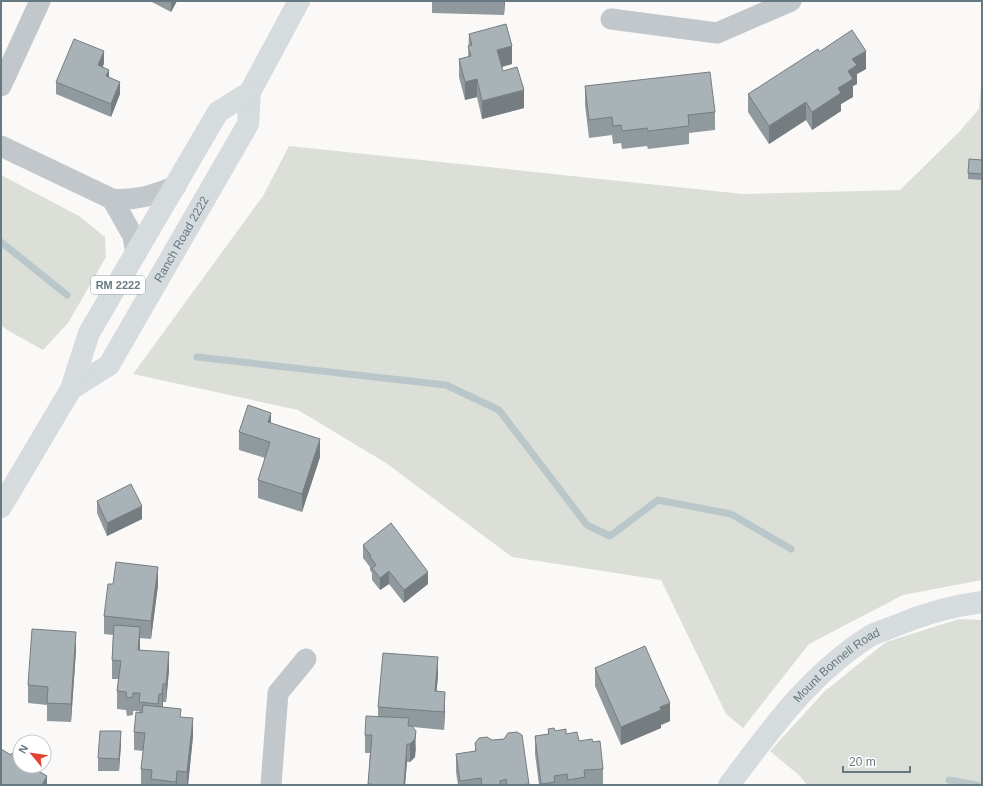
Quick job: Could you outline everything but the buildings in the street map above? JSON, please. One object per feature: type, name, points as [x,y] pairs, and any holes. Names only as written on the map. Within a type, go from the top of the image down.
[{"type":"main road","name":"Ranch Road 2222","points":[[70,389],[109,365],[248,124],[250,92],[299,1]]},
{"type":"main road","name":"Ranch Road 2222","points":[[1,507],[70,389],[89,333],[218,112],[250,92]]},
{"type":"main road","name":"Mount Bonnell Road","points":[[729,785],[783,713],[837,660],[871,636],[921,615],[960,605],[982,602]]},
{"type":"street","points":[[1,86],[40,1]]},
{"type":"street","points":[[611,19],[717,33],[791,1]]},
{"type":"street","points":[[1,146],[112,199],[126,200],[150,196],[176,186]]},
{"type":"street","points":[[112,199],[133,236],[136,254]]},
{"type":"street","points":[[271,785],[278,693],[306,658]]},
{"type":"shaded area","points":[[982,72],[982,580],[903,595],[809,644],[743,728],[726,714],[661,580],[512,557],[386,463],[298,410],[133,374],[263,196],[289,146],[743,194],[900,190],[960,131],[979,109]]},
{"type":"shaded area","points":[[1,175],[79,216],[105,237],[106,257],[68,323],[43,350],[7,330],[1,325]]},
{"type":"shaded area","points":[[959,619],[982,620],[982,785],[807,785],[800,776],[770,751],[825,691],[886,642]]},
{"type":"waterway","points":[[1,242],[67,295]]},
{"type":"waterway","points":[[197,357],[446,385],[499,410],[587,525],[610,536],[658,500],[731,514],[791,549]]},
{"type":"waterway","points":[[949,780],[977,785]]}]
